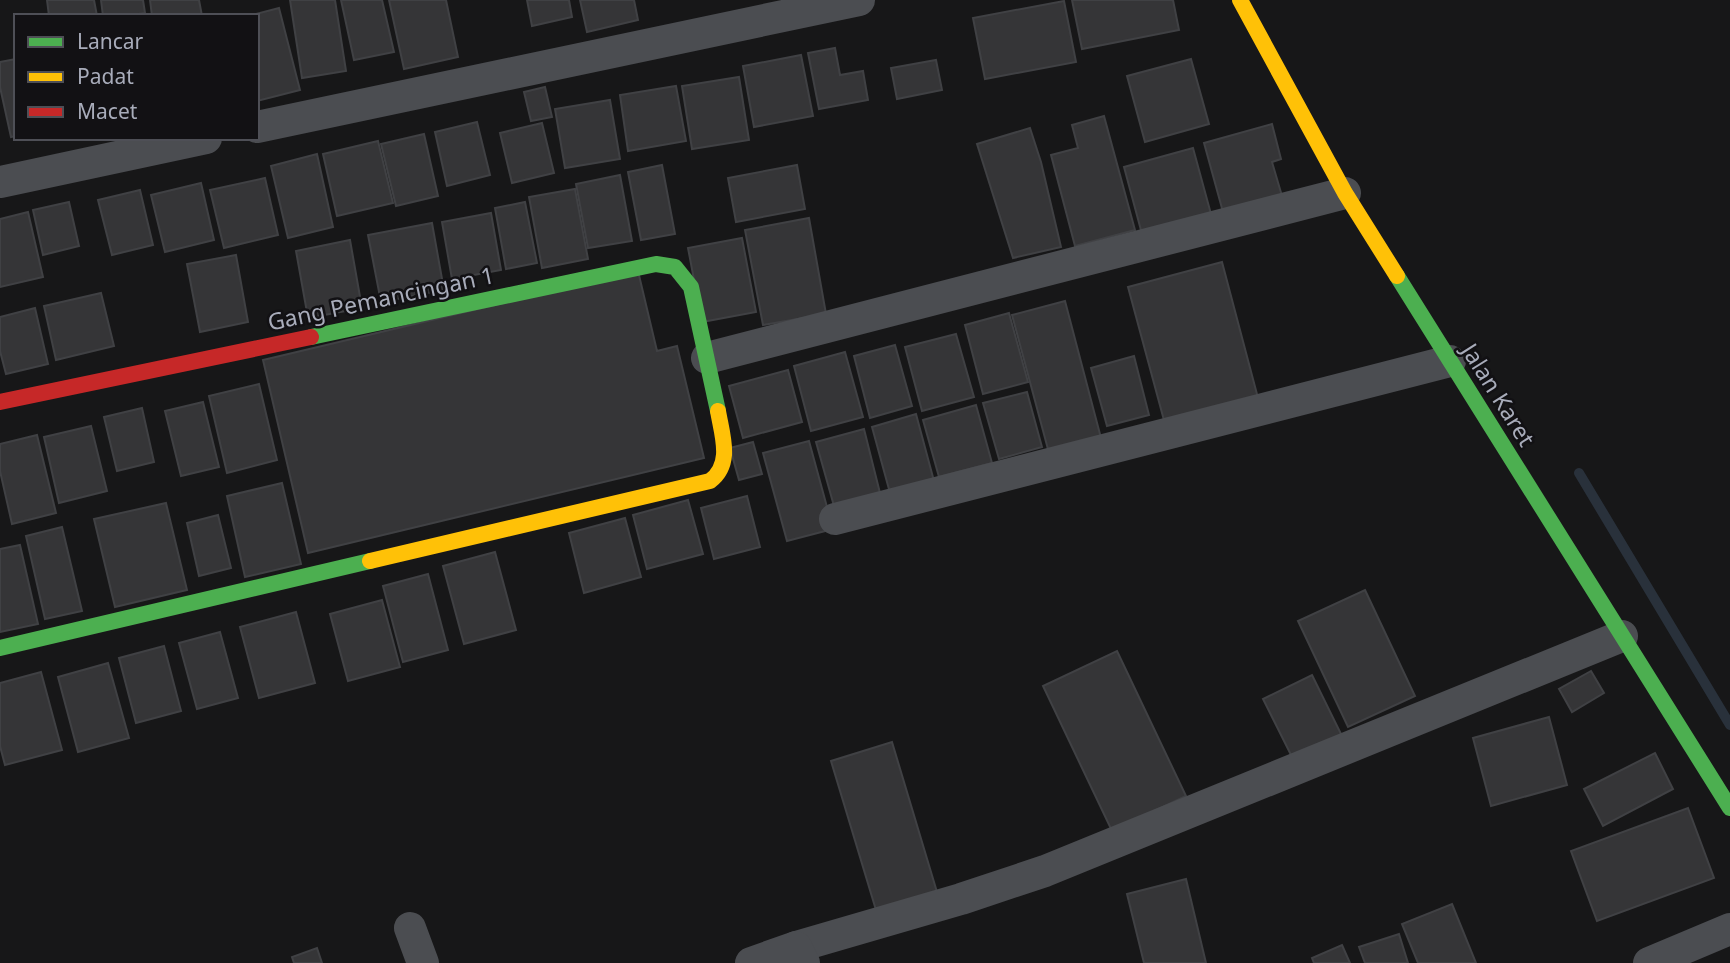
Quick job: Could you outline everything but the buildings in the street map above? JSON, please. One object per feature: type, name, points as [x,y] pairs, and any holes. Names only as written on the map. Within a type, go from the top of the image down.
[{"type":"street","points":[[259,127],[859,0]]},
{"type":"street","name":"Jalan Karet","points":[[1240,0],[1345,193],[1730,808]]},
{"type":"street","points":[[0,182],[197,140]]},
{"type":"street","points":[[707,358],[1345,193]]},
{"type":"street","name":"Gang Pemancingan 1","points":[[0,402],[656,264],[675,267],[691,287],[726,454],[717,476],[710,481],[0,648]]},
{"type":"street","points":[[835,519],[1450,360]]},
{"type":"street","points":[[751,963],[800,955],[1045,871],[1622,636]]},
{"type":"street","points":[[410,928],[424,963]]},
{"type":"street","points":[[1649,963],[1730,929]]},
{"type":"waterway","points":[[1579,473],[1730,725]]},
{"type":"traffic: fast","points":[[311,337],[656,264],[675,267],[691,287],[718,411]]},
{"type":"traffic: fast","points":[[1397,276],[1730,808]]},
{"type":"traffic: fast","points":[[0,648],[370,561]]},
{"type":"traffic: slow","points":[[1240,0],[1345,193],[1397,276]]},
{"type":"traffic: slow","points":[[370,561],[710,481],[722,466],[724,458],[718,411]]},
{"type":"traffic: jam","points":[[0,402],[311,337]]}]
